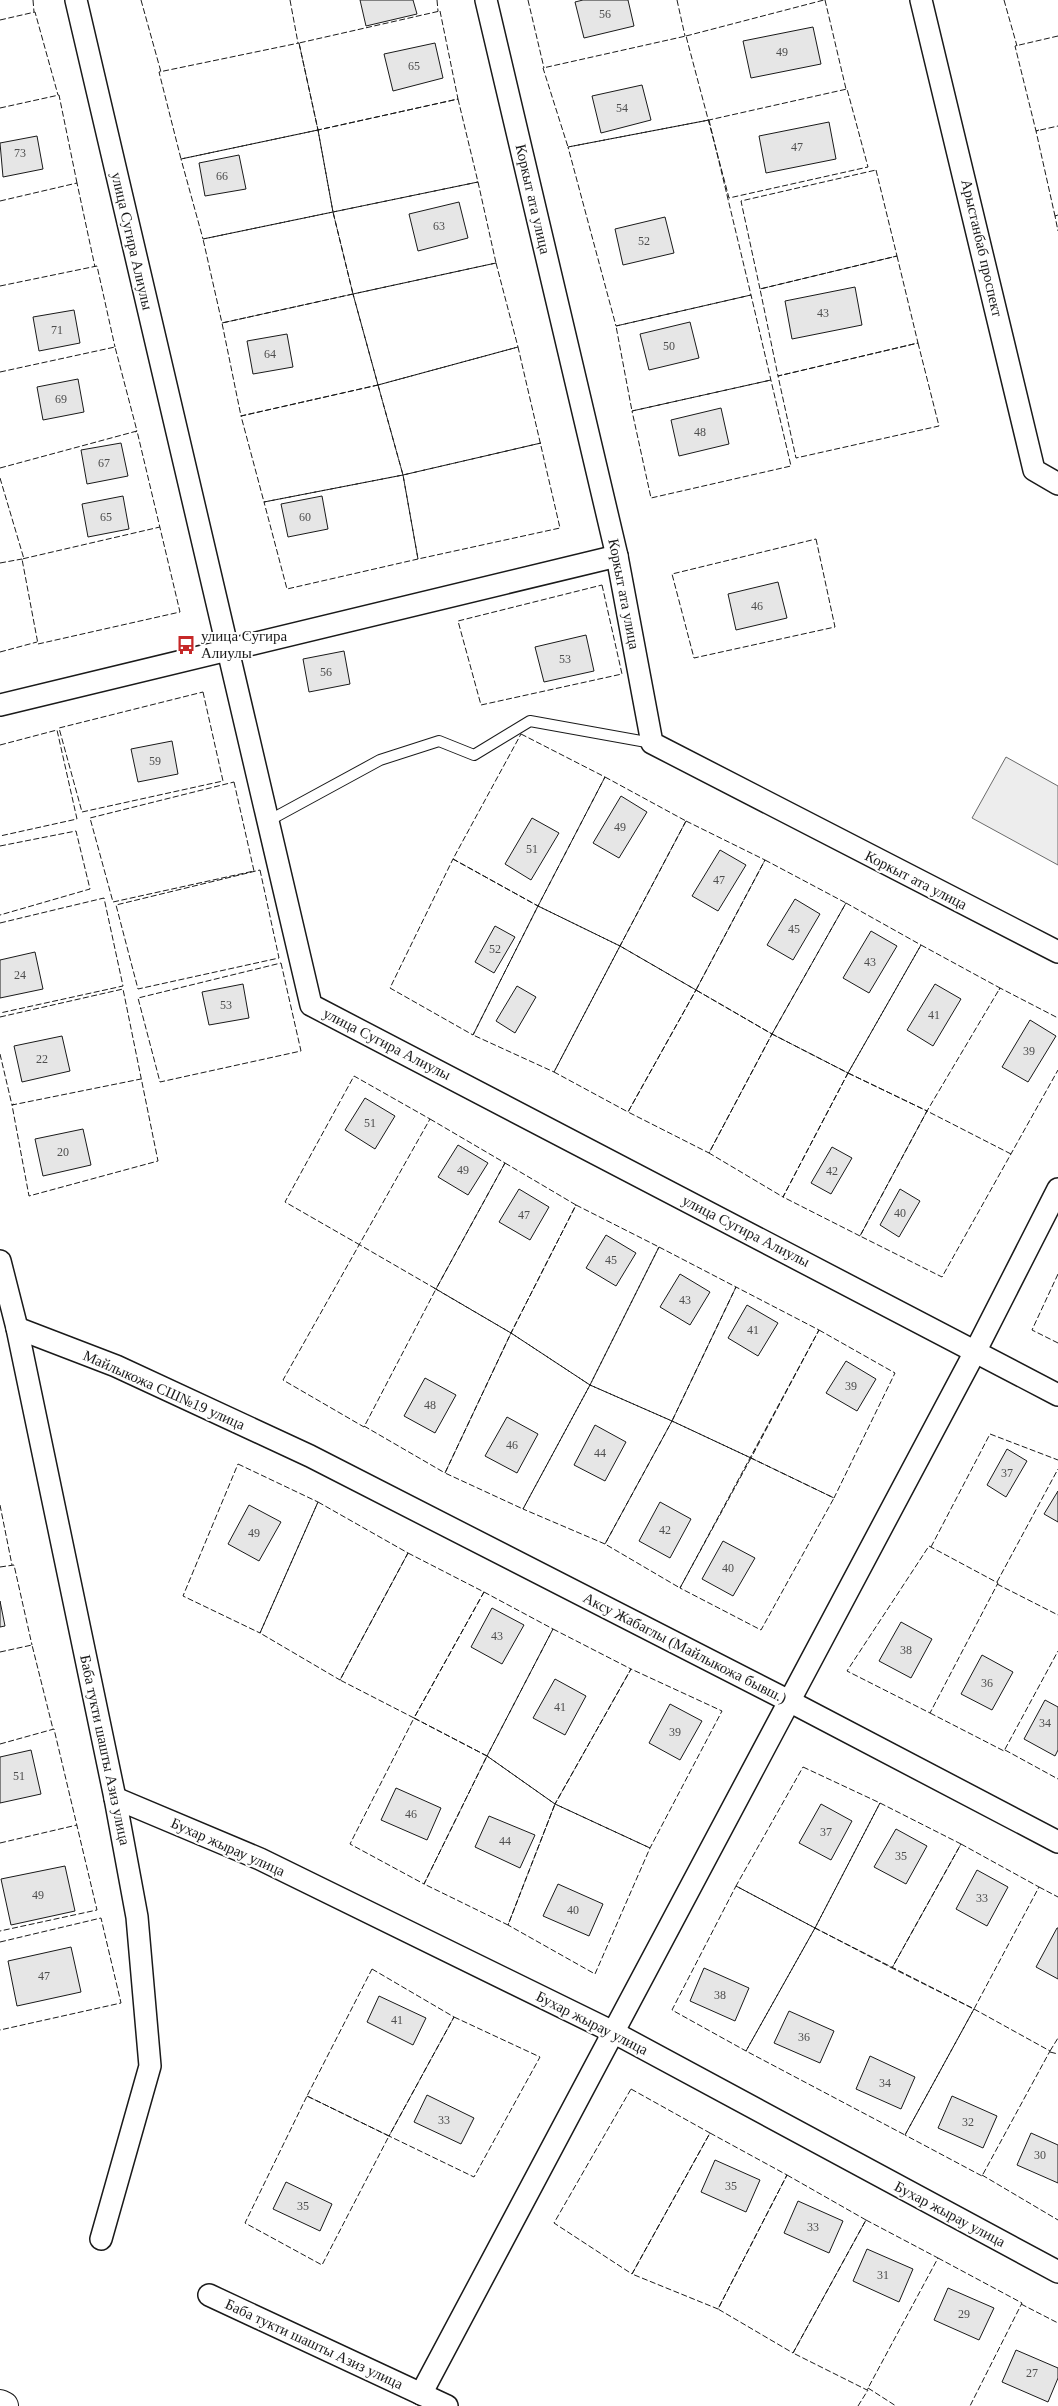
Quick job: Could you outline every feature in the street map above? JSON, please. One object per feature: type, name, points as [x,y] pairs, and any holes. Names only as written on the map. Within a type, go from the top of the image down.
[{"type":"highway","points":[[0,2404],[4,2406]]},
{"type":"street","name":"улица Сугира Алиулы","points":[[76,0],[311,1005],[976,1350],[1058,1395]]},
{"type":"street","name":"Коркыт ата улица","points":[[486,0],[617,556],[652,743],[1058,952]]},
{"type":"street","name":"Арыстанбаб проспект","points":[[921,0],[1034,470],[1058,484]]},
{"type":"street","points":[[0,705],[617,556]]},
{"type":"street","points":[[421,2394],[976,1350],[1058,1190]]},
{"type":"street","name":"Баба тукти шашты Азиз улица","points":[[0,1261],[116,1798],[137,1917],[150,2066],[101,2239]]},
{"type":"street","name":"Майлыкожа СШ№19 улица","points":[[16,1328],[116,1366],[310,1456]]},
{"type":"street","name":"Аксу Жабаглы (Майлыкожа бывш.)","points":[[310,1456],[789,1701],[1058,1842]]},
{"type":"street","name":"Бухар жырау улица","points":[[116,1798],[260,1859],[613,2032],[1058,2272]]},
{"type":"street","name":"Баба тукти шашты Азиз улица","points":[[209,2295],[447,2406]]},
{"type":"lane","points":[[268,821],[380,760],[439,741],[474,754],[530,721],[652,743]]},
{"type":"shaded area","points":[[1006,757],[1058,786],[1058,865],[972,818]]},
{"type":"building","points":[[360,0],[413,0],[417,14],[366,26]]},
{"type":"building","points":[[583,0],[628,0],[634,26],[584,38],[575,2]]},
{"type":"building","points":[[813,27],[821,64],[751,78],[743,41]]},
{"type":"building","points":[[435,43],[443,78],[393,91],[384,54]]},
{"type":"building","points":[[642,85],[651,120],[601,133],[592,96]]},
{"type":"building","points":[[829,122],[836,159],[766,173],[759,136]]},
{"type":"building","points":[[37,136],[43,169],[3,177],[0,143]]},
{"type":"building","points":[[239,155],[246,189],[205,196],[199,163]]},
{"type":"building","points":[[459,202],[468,238],[418,251],[409,214]]},
{"type":"building","points":[[665,217],[674,253],[623,265],[615,229]]},
{"type":"building","points":[[855,287],[862,325],[792,339],[785,301]]},
{"type":"building","points":[[74,310],[80,343],[39,351],[33,317]]},
{"type":"building","points":[[690,322],[699,358],[649,370],[640,334]]},
{"type":"building","points":[[287,334],[293,367],[253,374],[247,341]]},
{"type":"building","points":[[78,379],[84,412],[43,420],[37,387]]},
{"type":"building","points":[[721,408],[729,444],[679,456],[671,420]]},
{"type":"building","points":[[121,443],[128,476],[87,484],[81,450]]},
{"type":"building","points":[[123,496],[129,529],[88,537],[82,504]]},
{"type":"building","points":[[322,496],[328,529],[288,537],[281,504]]},
{"type":"building","points":[[778,582],[787,618],[736,630],[728,594]]},
{"type":"building","points":[[586,635],[594,671],[544,682],[535,647]]},
{"type":"building","points":[[344,651],[350,684],[309,692],[303,659]]},
{"type":"building","points":[[172,741],[178,774],[138,782],[131,749]]},
{"type":"building","points":[[621,796],[647,812],[619,858],[593,843]]},
{"type":"building","points":[[532,818],[559,833],[531,880],[505,864]]},
{"type":"building","points":[[720,850],[746,865],[718,911],[692,896]]},
{"type":"building","points":[[795,899],[820,914],[793,960],[767,945]]},
{"type":"building","points":[[495,926],[515,937],[494,973],[475,962]]},
{"type":"building","points":[[871,931],[897,946],[869,993],[843,978]]},
{"type":"building","points":[[35,952],[43,989],[0,998],[0,960]]},
{"type":"building","points":[[243,984],[249,1018],[209,1025],[202,992]]},
{"type":"building","points":[[935,984],[961,999],[933,1046],[907,1030]]},
{"type":"building","points":[[517,986],[536,997],[515,1033],[496,1021]]},
{"type":"building","points":[[1030,1020],[1056,1036],[1028,1082],[1002,1067]]},
{"type":"building","points":[[62,1036],[70,1071],[22,1082],[14,1046]]},
{"type":"building","points":[[365,1098],[395,1116],[375,1149],[345,1130]]},
{"type":"building","points":[[83,1129],[91,1165],[43,1176],[35,1139]]},
{"type":"building","points":[[458,1145],[488,1163],[468,1195],[438,1177]]},
{"type":"building","points":[[832,1147],[852,1158],[831,1194],[811,1183]]},
{"type":"building","points":[[519,1189],[549,1207],[530,1240],[499,1222]]},
{"type":"building","points":[[900,1189],[920,1201],[899,1237],[880,1225]]},
{"type":"building","points":[[606,1235],[636,1253],[616,1286],[586,1268]]},
{"type":"building","points":[[680,1274],[710,1292],[690,1325],[660,1307]]},
{"type":"building","points":[[747,1305],[778,1323],[758,1356],[728,1338]]},
{"type":"building","points":[[846,1361],[876,1379],[857,1411],[826,1393]]},
{"type":"building","points":[[425,1378],[456,1395],[435,1433],[404,1416]]},
{"type":"building","points":[[507,1417],[538,1434],[517,1473],[485,1456]]},
{"type":"building","points":[[595,1425],[626,1442],[605,1481],[574,1465]]},
{"type":"building","points":[[1007,1449],[1027,1461],[1006,1497],[987,1485]]},
{"type":"building","points":[[1058,1491],[1058,1522],[1044,1514]]},
{"type":"building","points":[[660,1502],[691,1519],[670,1558],[639,1541]]},
{"type":"building","points":[[249,1505],[281,1522],[259,1561],[228,1544]]},
{"type":"building","points":[[723,1541],[755,1558],[733,1596],[702,1579]]},
{"type":"building","points":[[0,1601],[5,1626],[0,1627]]},
{"type":"building","points":[[492,1608],[524,1625],[502,1664],[471,1647]]},
{"type":"building","points":[[901,1622],[932,1639],[911,1678],[879,1661]]},
{"type":"building","points":[[982,1655],[1013,1672],[992,1710],[961,1694]]},
{"type":"building","points":[[555,1679],[586,1696],[565,1735],[533,1718]]},
{"type":"building","points":[[1045,1700],[1058,1707],[1058,1750],[1055,1756],[1024,1739]]},
{"type":"building","points":[[670,1704],[702,1721],[680,1760],[649,1743]]},
{"type":"building","points":[[31,1750],[41,1794],[0,1803],[0,1757]]},
{"type":"building","points":[[396,1788],[441,1808],[427,1840],[381,1820]]},
{"type":"building","points":[[821,1804],[852,1821],[831,1860],[799,1843]]},
{"type":"building","points":[[489,1816],[535,1835],[520,1868],[475,1847]]},
{"type":"building","points":[[896,1829],[927,1846],[906,1884],[874,1867]]},
{"type":"building","points":[[65,1866],[75,1911],[11,1925],[1,1879]]},
{"type":"building","points":[[977,1870],[1008,1887],[987,1926],[956,1909]]},
{"type":"building","points":[[558,1884],[603,1904],[589,1936],[543,1916]]},
{"type":"building","points":[[1058,1928],[1058,1979],[1036,1967]]},
{"type":"building","points":[[71,1947],[81,1992],[17,2006],[8,1961]]},
{"type":"building","points":[[704,1968],[749,1988],[735,2021],[690,2001]]},
{"type":"building","points":[[379,1996],[426,2018],[413,2045],[367,2022]]},
{"type":"building","points":[[789,2011],[834,2031],[820,2063],[774,2043]]},
{"type":"building","points":[[870,2056],[915,2077],[901,2109],[856,2089]]},
{"type":"building","points":[[427,2095],[474,2118],[461,2144],[414,2122]]},
{"type":"building","points":[[952,2096],[997,2116],[983,2148],[938,2128]]},
{"type":"building","points":[[1031,2133],[1058,2145],[1058,2183],[1017,2165]]},
{"type":"building","points":[[715,2160],[760,2180],[746,2212],[701,2192]]},
{"type":"building","points":[[286,2182],[332,2204],[320,2231],[273,2209]]},
{"type":"building","points":[[798,2201],[843,2221],[829,2253],[784,2233]]},
{"type":"building","points":[[867,2249],[913,2269],[899,2302],[853,2281]]},
{"type":"building","points":[[948,2288],[994,2308],[979,2340],[934,2320]]},
{"type":"building","points":[[1016,2350],[1058,2368],[1058,2378],[1048,2402],[1002,2382]]},
{"type":"fence","points":[[33,0],[34,12]]},
{"type":"fence","points":[[141,0],[161,72]]},
{"type":"fence","points":[[290,0],[298,43]]},
{"type":"fence","points":[[437,0],[438,11]]},
{"type":"fence","points":[[528,0],[544,68]]},
{"type":"fence","points":[[677,0],[685,36]]},
{"type":"fence","points":[[686,36],[824,0]]},
{"type":"fence","points":[[825,0],[846,89]]},
{"type":"fence","points":[[1004,0],[1017,46]]},
{"type":"fence","points":[[440,11],[458,99],[318,130],[299,43],[440,11]]},
{"type":"fence","points":[[0,20],[35,12],[58,95]]},
{"type":"fence","points":[[709,120],[568,147],[543,68],[686,36],[729,198],[868,167],[847,89],[709,120]]},
{"type":"fence","points":[[1058,36],[1015,46],[1036,131],[1058,126]]},
{"type":"fence","points":[[299,43],[318,130],[181,159],[159,72],[299,43]]},
{"type":"fence","points":[[0,108],[59,95],[76,184]]},
{"type":"fence","points":[[458,99],[478,182],[333,212],[318,130],[458,99]]},
{"type":"fence","points":[[709,120],[751,295],[616,326],[568,147],[709,120]]},
{"type":"fence","points":[[318,130],[333,212],[203,239],[181,159],[318,130]]},
{"type":"fence","points":[[1039,130],[1036,131],[1055,216],[1058,215],[1055,216],[1058,231]]},
{"type":"fence","points":[[876,170],[897,256],[760,289],[741,201],[876,170]]},
{"type":"fence","points":[[478,182],[496,263],[353,294],[333,212],[478,182]]},
{"type":"fence","points":[[0,201],[77,183],[95,267]]},
{"type":"fence","points":[[333,212],[353,294],[222,323],[203,239],[333,212]]},
{"type":"fence","points":[[897,256],[918,343],[778,376],[760,289],[897,256]]},
{"type":"fence","points":[[496,263],[518,347],[378,385],[353,294],[496,263]]},
{"type":"fence","points":[[0,286],[97,266],[115,347]]},
{"type":"fence","points":[[353,294],[378,385],[241,416],[222,323],[353,294]]},
{"type":"fence","points":[[771,380],[632,411],[616,326],[751,295],[791,466],[651,498],[632,411],[771,380]]},
{"type":"fence","points":[[918,343],[939,426],[796,458],[778,376],[918,343]]},
{"type":"fence","points":[[0,372],[115,347],[137,431],[135,432]]},
{"type":"fence","points":[[541,443],[403,475],[378,385],[518,347],[560,528],[418,559],[403,475],[541,443]]},
{"type":"fence","points":[[378,385],[403,475],[264,502],[241,416],[378,385]]},
{"type":"fence","points":[[0,468],[137,431],[180,612],[38,644],[22,559],[160,527]]},
{"type":"fence","points":[[403,475],[418,559],[287,589],[264,502],[403,475]]},
{"type":"fence","points":[[0,478],[24,559]]},
{"type":"fence","points":[[816,539],[835,627],[694,658],[672,574],[816,539]]},
{"type":"fence","points":[[0,563],[22,559],[23,561]]},
{"type":"fence","points":[[602,585],[622,674],[481,705],[458,621],[602,585]]},
{"type":"fence","points":[[0,652],[37,642]]},
{"type":"fence","points":[[203,692],[223,781],[82,812],[59,728],[203,692]]},
{"type":"fence","points":[[0,745],[57,730],[77,819],[0,836]]},
{"type":"fence","points":[[521,734],[605,777],[538,906],[453,859],[521,734]]},
{"type":"fence","points":[[605,777],[686,821],[620,946],[538,906],[605,777]]},
{"type":"fence","points":[[234,782],[254,871],[113,902],[90,818],[234,782]]},
{"type":"fence","points":[[686,821],[765,860],[696,990],[620,946],[686,821]]},
{"type":"fence","points":[[0,846],[76,831],[90,889],[0,915]]},
{"type":"fence","points":[[453,859],[538,906],[473,1035],[390,988],[453,859]]},
{"type":"fence","points":[[765,860],[846,903],[772,1034],[696,990],[765,860]]},
{"type":"fence","points":[[260,870],[279,958],[138,989],[116,905],[260,870]]},
{"type":"fence","points":[[0,923],[104,898],[123,986],[0,1013]]},
{"type":"fence","points":[[846,903],[921,945],[848,1073],[772,1034],[846,903]]},
{"type":"fence","points":[[538,906],[620,946],[554,1072],[473,1035],[538,906]]},
{"type":"fence","points":[[921,945],[1000,988],[927,1111],[848,1073],[921,945]]},
{"type":"fence","points":[[620,946],[696,990],[628,1112],[554,1072],[620,946]]},
{"type":"fence","points":[[281,963],[301,1051],[160,1082],[138,998],[281,963]]},
{"type":"fence","points":[[999,990],[1000,988],[1058,1018]]},
{"type":"fence","points":[[0,1017],[123,989],[158,1161],[29,1196],[12,1105],[141,1079]]},
{"type":"fence","points":[[696,990],[772,1034],[709,1153],[628,1112],[696,990]]},
{"type":"fence","points":[[772,1034],[848,1073],[783,1197],[709,1153],[772,1034]]},
{"type":"fence","points":[[0,1054],[12,1105],[14,1104]]},
{"type":"fence","points":[[1011,1154],[927,1111],[860,1236],[942,1277],[1058,1070]]},
{"type":"fence","points":[[848,1073],[927,1111],[860,1236],[783,1197],[848,1073]]},
{"type":"fence","points":[[360,1245],[285,1202],[354,1076],[430,1119],[283,1380],[364,1427],[436,1289],[360,1245]]},
{"type":"fence","points":[[430,1119],[505,1163],[436,1289]]},
{"type":"fence","points":[[505,1163],[576,1205],[511,1333],[436,1289],[505,1163]]},
{"type":"fence","points":[[576,1205],[659,1247],[590,1385],[511,1333],[576,1205]]},
{"type":"fence","points":[[659,1247],[736,1287],[672,1421],[590,1385],[659,1247]]},
{"type":"fence","points":[[1058,1274],[1032,1330],[1058,1343]]},
{"type":"fence","points":[[751,1458],[672,1421],[605,1544],[680,1588],[819,1330],[736,1287],[672,1421],[751,1458]]},
{"type":"fence","points":[[364,1426],[445,1473],[511,1333],[434,1288]]},
{"type":"fence","points":[[819,1330],[895,1373],[834,1498],[751,1458],[819,1330]]},
{"type":"fence","points":[[511,1333],[590,1385],[523,1509],[445,1473],[511,1333]]},
{"type":"fence","points":[[590,1385],[672,1421],[605,1544],[523,1509],[590,1385]]},
{"type":"fence","points":[[931,1547],[990,1434],[1058,1460]]},
{"type":"fence","points":[[751,1458],[834,1498],[761,1630],[680,1588],[751,1458]]},
{"type":"fence","points":[[238,1464],[318,1502],[260,1633],[183,1596],[238,1464]]},
{"type":"fence","points":[[997,1582],[1058,1469]]},
{"type":"fence","points":[[318,1502],[408,1553],[340,1680],[260,1633],[318,1502]]},
{"type":"fence","points":[[0,1505],[12,1565]]},
{"type":"fence","points":[[929,1546],[998,1583],[930,1713],[847,1671],[929,1546]]},
{"type":"fence","points":[[408,1553],[484,1592],[414,1718],[340,1680],[408,1553]]},
{"type":"fence","points":[[0,1567],[14,1565],[32,1645]]},
{"type":"fence","points":[[997,1584],[1058,1615]]},
{"type":"fence","points":[[484,1592],[553,1629],[487,1756],[414,1718],[484,1592]]},
{"type":"fence","points":[[553,1629],[631,1669],[555,1804],[487,1756],[553,1629]]},
{"type":"fence","points":[[0,1652],[32,1645],[53,1729]]},
{"type":"fence","points":[[930,1713],[1004,1751],[1058,1651]]},
{"type":"fence","points":[[650,1848],[555,1804],[508,1925],[595,1974],[650,1848],[722,1711],[631,1669],[555,1804],[650,1848]]},
{"type":"fence","points":[[414,1718],[487,1756],[424,1884],[350,1844],[414,1718]]},
{"type":"fence","points":[[0,1744],[54,1729],[97,1910],[0,1931]]},
{"type":"fence","points":[[1005,1750],[1058,1779]]},
{"type":"fence","points":[[487,1756],[555,1804],[508,1925],[424,1884],[487,1756]]},
{"type":"fence","points":[[803,1767],[880,1803],[815,1928],[736,1886],[803,1767]]},
{"type":"fence","points":[[880,1803],[961,1844],[892,1968],[815,1928],[880,1803]]},
{"type":"fence","points":[[0,1843],[77,1825]]},
{"type":"fence","points":[[961,1844],[1039,1887],[974,2009],[892,1968],[961,1844]]},
{"type":"fence","points":[[736,1886],[815,1928],[746,2051],[672,2010],[736,1886]]},
{"type":"fence","points":[[1039,1887],[1058,1897]]},
{"type":"fence","points":[[0,1942],[101,1918],[121,2003],[0,2030]]},
{"type":"fence","points":[[815,1928],[974,2009],[905,2135],[746,2051],[815,1928]]},
{"type":"fence","points":[[372,1969],[454,2017],[389,2136],[307,2096],[372,1969]]},
{"type":"fence","points":[[974,2009],[1050,2051],[982,2176],[905,2135],[974,2009]]},
{"type":"fence","points":[[454,2017],[540,2057],[474,2177],[389,2136],[454,2017]]},
{"type":"fence","points":[[1050,2051],[1058,2038]]},
{"type":"fence","points":[[1050,2052],[1058,2054]]},
{"type":"fence","points":[[631,2089],[710,2133],[632,2274],[554,2223],[631,2089]]},
{"type":"fence","points":[[307,2096],[389,2136],[322,2265],[245,2223],[307,2096]]},
{"type":"fence","points":[[710,2133],[787,2175],[718,2309],[632,2274],[710,2133]]},
{"type":"fence","points":[[787,2175],[866,2220],[793,2353],[718,2309],[787,2175]]},
{"type":"fence","points":[[982,2175],[1058,2220]]},
{"type":"fence","points":[[866,2220],[938,2258],[867,2390],[793,2353],[866,2220]]},
{"type":"fence","points":[[938,2258],[1022,2303],[970,2406]]},
{"type":"fence","points":[[1021,2304],[1058,2323]]},
{"type":"fence","points":[[868,2388],[896,2406]]},
{"type":"fence","points":[[858,2406],[868,2390]]},
{"type":"place","name":"улица Сугира Алиулы","points":[[186,645]]}]
